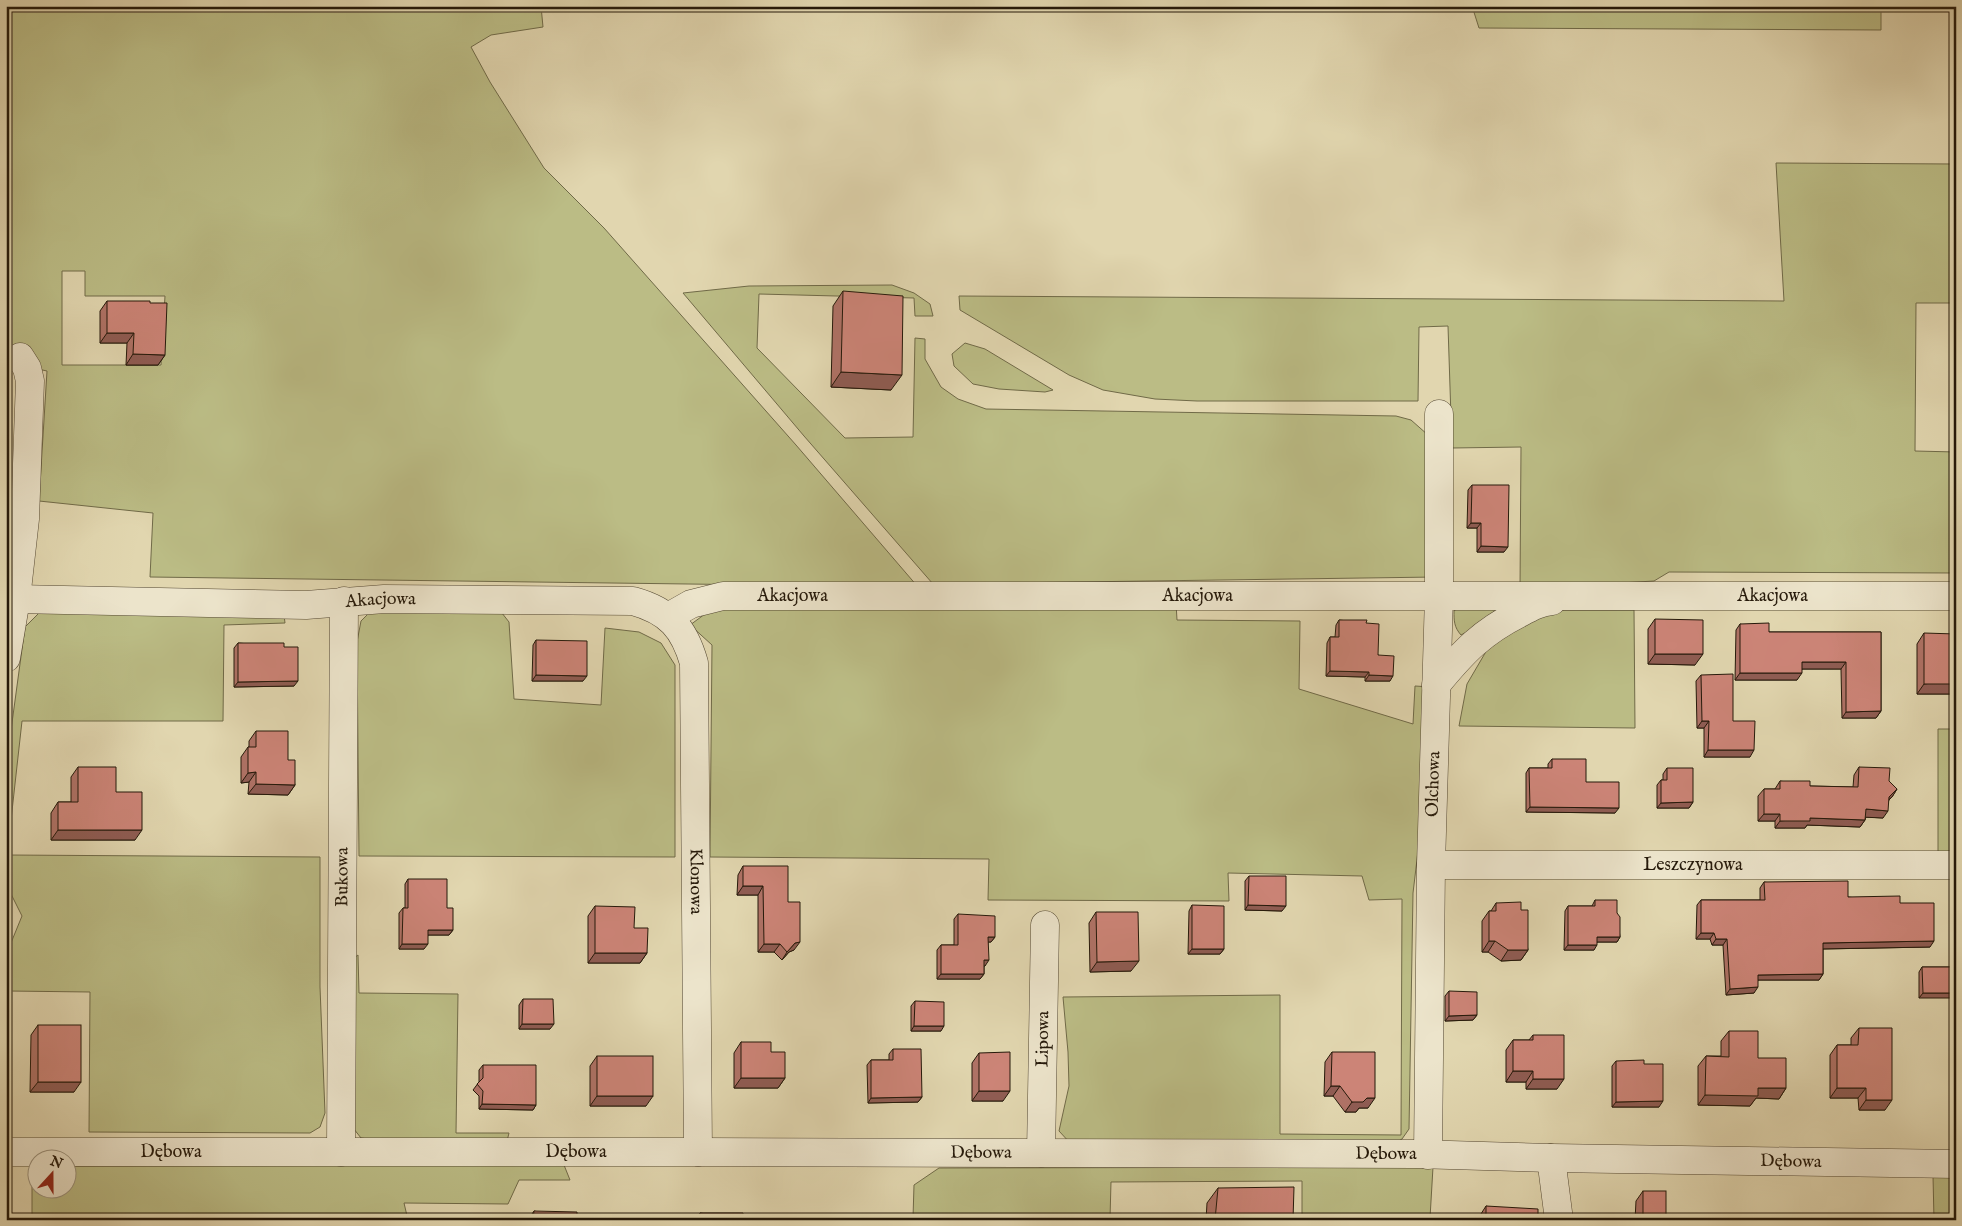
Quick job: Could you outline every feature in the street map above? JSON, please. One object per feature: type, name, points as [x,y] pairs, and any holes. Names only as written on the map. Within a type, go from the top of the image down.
[{"type":"street","points":[[6,658],[11,598],[25,519],[30,381],[27,368],[20,357]]},
{"type":"street","name":"Olchowa","points":[[1428,1155],[1431,865],[1439,596],[1439,414]]},
{"type":"street","name":"Akacjowa","points":[[1436,684],[1480,636],[1510,618],[1542,602],[1588,595]]},
{"type":"street","name":"Akacjowa","points":[[11,598],[306,605],[384,599],[633,601],[648,605],[668,617],[691,604],[723,596],[1956,596]]},
{"type":"street","name":"Bukowa","points":[[341,1152],[344,601]]},
{"type":"street","name":"Klonowa","points":[[668,617],[680,629],[688,642],[694,663],[698,1152]]},
{"type":"street","name":"Leszczynowa","points":[[1431,865],[1956,865]]},
{"type":"street","name":"Lipowa","points":[[1041,1153],[1045,925]]},
{"type":"street","name":"Dębowa","points":[[6,1152],[1428,1155],[1956,1164]]},
{"type":"street","points":[[1551,1158],[1559,1220]]},
{"type":"green space","points":[[6,6],[541,6],[543,27],[491,35],[471,47],[490,82],[544,168],[604,228],[796,445],[918,587],[150,577],[153,513],[39,501],[47,371],[15,364],[6,364]],"holes":[[[62,271],[85,271],[85,296],[165,296],[161,365],[62,365]]]},
{"type":"green space","points":[[1472,6],[1881,6],[1881,30],[1479,28]]},
{"type":"green space","points":[[1776,163],[1956,164],[1956,303],[1916,303],[1915,451],[1956,452],[1956,573],[1669,572],[1654,581],[1520,589],[1521,447],[1452,448],[1448,326],[1419,327],[1418,401],[1197,401],[1155,399],[1103,390],[1069,375],[960,310],[959,296],[1784,301]]},
{"type":"green space","points":[[892,285],[914,293],[930,304],[933,316],[915,316],[914,298],[759,294],[757,348],[845,438],[913,437],[915,338],[925,339],[925,359],[941,387],[958,399],[986,409],[1396,416],[1411,420],[1428,435],[1436,577],[933,584],[683,293],[749,286]]},
{"type":"green space","points":[[965,343],[985,349],[1053,390],[1045,392],[999,389],[973,384],[954,366],[952,354]]},
{"type":"green space","points":[[1176,603],[1177,620],[1300,621],[1299,689],[1413,724],[1415,686],[1431,687],[1423,809],[1413,893],[1409,1129],[1402,1139],[1390,1146],[1071,1144],[1059,1131],[1069,1086],[1063,997],[1280,995],[1280,1134],[1401,1135],[1402,899],[1369,900],[1362,876],[1228,873],[1229,901],[988,900],[989,859],[710,857],[712,645],[690,625],[716,606]]},
{"type":"green space","points":[[1460,606],[1496,610],[1478,626],[1461,635],[1456,627],[1454,618],[1454,611]]},
{"type":"green space","points":[[498,608],[509,622],[514,699],[601,705],[605,628],[639,632],[661,643],[675,665],[675,857],[359,856],[357,642],[361,621],[369,613]]},
{"type":"green space","points":[[42,610],[284,615],[285,623],[224,625],[223,721],[22,721],[11,820],[6,818],[6,767],[25,627]]},
{"type":"green space","points":[[1564,610],[1634,610],[1635,728],[1459,726],[1467,684],[1491,643],[1527,618]]},
{"type":"green space","points":[[1938,729],[1956,729],[1956,853],[1938,852]]},
{"type":"green space","points":[[8,855],[320,857],[320,987],[325,1113],[320,1127],[310,1133],[89,1132],[90,992],[8,991],[6,987],[6,955],[22,916],[9,890]]},
{"type":"green space","points":[[358,955],[359,993],[458,994],[456,1133],[509,1133],[506,1145],[401,1144],[361,1138],[350,1124],[350,961]]},
{"type":"green space","points":[[564,1165],[570,1180],[519,1180],[508,1204],[404,1203],[408,1220],[32,1220],[32,1198],[78,1198],[78,1166]]},
{"type":"green space","points":[[1433,1167],[1430,1218],[1302,1217],[1302,1181],[1111,1182],[1110,1218],[913,1218],[914,1185],[939,1168]]},
{"type":"green space","points":[[1933,1176],[1956,1176],[1956,1220],[1934,1220]]},
{"type":"building","points":[[843,291],[903,296],[902,375],[841,372]]},
{"type":"building","points":[[107,301],[167,303],[165,355],[133,354],[134,333],[107,333]]},
{"type":"building","points":[[1472,485],[1509,485],[1508,547],[1481,546],[1481,523],[1471,523]]},
{"type":"building","points":[[1655,619],[1703,620],[1703,654],[1655,654]]},
{"type":"building","points":[[1339,620],[1367,620],[1366,623],[1379,624],[1378,655],[1394,656],[1393,676],[1369,675],[1369,672],[1330,671],[1330,637],[1339,637]]},
{"type":"building","points":[[1769,623],[1769,632],[1881,632],[1881,711],[1846,712],[1846,662],[1802,662],[1802,673],[1740,673],[1740,624]]},
{"type":"building","points":[[1924,633],[1956,634],[1956,684],[1924,684]]},
{"type":"building","points":[[536,640],[587,641],[587,676],[536,675]]},
{"type":"building","points":[[238,643],[284,643],[284,647],[298,647],[298,681],[238,682]]},
{"type":"building","points":[[1733,674],[1733,721],[1755,721],[1754,750],[1708,750],[1709,721],[1702,721],[1701,675]]},
{"type":"building","points":[[256,731],[288,731],[288,760],[295,760],[295,785],[256,784],[256,772],[248,773],[248,747],[256,747]]},
{"type":"building","points":[[1552,759],[1586,759],[1586,782],[1619,782],[1619,808],[1530,807],[1529,768],[1552,768]]},
{"type":"building","points":[[78,767],[116,767],[116,792],[142,792],[142,830],[58,830],[58,802],[78,802]]},
{"type":"building","points":[[1859,767],[1890,768],[1889,781],[1897,789],[1889,797],[1888,811],[1866,809],[1865,820],[1810,818],[1810,821],[1780,821],[1780,814],[1764,814],[1764,789],[1780,789],[1780,781],[1810,781],[1810,786],[1858,787]]},
{"type":"building","points":[[1667,768],[1693,768],[1693,802],[1661,803],[1661,780],[1667,780]]},
{"type":"building","points":[[743,866],[788,866],[788,902],[800,902],[800,942],[795,943],[787,952],[780,944],[764,944],[763,886],[743,886]]},
{"type":"building","points":[[1249,876],[1286,876],[1286,906],[1248,905]]},
{"type":"building","points":[[408,879],[447,879],[447,908],[453,908],[453,930],[428,930],[428,944],[402,944],[403,908],[408,908]]},
{"type":"building","points":[[1848,881],[1848,897],[1900,896],[1900,903],[1934,903],[1934,941],[1823,943],[1823,974],[1758,975],[1758,987],[1730,989],[1727,939],[1716,939],[1714,933],[1701,933],[1701,900],[1765,900],[1764,882]]},
{"type":"building","points":[[1595,900],[1617,900],[1617,913],[1620,917],[1620,937],[1597,937],[1597,945],[1568,945],[1568,906],[1595,906]]},
{"type":"building","points":[[1521,902],[1521,910],[1528,910],[1528,950],[1508,950],[1495,941],[1489,941],[1489,911],[1496,911],[1496,903]]},
{"type":"building","points":[[1192,905],[1224,906],[1224,949],[1192,949]]},
{"type":"building","points":[[595,906],[635,907],[634,928],[648,928],[647,953],[595,953]]},
{"type":"building","points":[[1096,912],[1138,912],[1139,961],[1097,962]]},
{"type":"building","points":[[958,914],[995,916],[995,937],[988,937],[989,960],[984,960],[984,974],[941,974],[941,945],[958,945]]},
{"type":"building","points":[[1922,967],[1956,967],[1956,993],[1923,993]]},
{"type":"building","points":[[1449,991],[1477,992],[1477,1015],[1449,1016]]},
{"type":"building","points":[[523,999],[553,999],[554,1024],[522,1024]]},
{"type":"building","points":[[915,1001],[944,1002],[944,1026],[914,1026]]},
{"type":"building","points":[[38,1025],[81,1025],[81,1082],[38,1082]]},
{"type":"building","points":[[1859,1028],[1892,1028],[1892,1100],[1866,1100],[1866,1088],[1837,1088],[1837,1045],[1858,1045]]},
{"type":"building","points":[[1729,1031],[1758,1031],[1758,1058],[1786,1058],[1786,1088],[1758,1088],[1758,1096],[1705,1095],[1706,1056],[1729,1057]]},
{"type":"building","points":[[1533,1035],[1564,1035],[1564,1079],[1533,1079],[1533,1071],[1513,1071],[1513,1040],[1533,1040]]},
{"type":"building","points":[[741,1042],[771,1042],[771,1052],[785,1052],[785,1078],[741,1078]]},
{"type":"building","points":[[893,1049],[921,1049],[922,1097],[871,1098],[871,1060],[893,1060]]},
{"type":"building","points":[[1010,1052],[1010,1091],[979,1091],[979,1053]]},
{"type":"building","points":[[1332,1052],[1375,1052],[1375,1098],[1367,1098],[1363,1102],[1352,1102],[1340,1086],[1331,1086]]},
{"type":"building","points":[[597,1056],[653,1056],[653,1096],[597,1096]]},
{"type":"building","points":[[1644,1060],[1644,1064],[1663,1064],[1663,1101],[1616,1102],[1616,1061]]},
{"type":"building","points":[[483,1065],[536,1065],[536,1105],[482,1104],[483,1091],[477,1084],[483,1078]]},
{"type":"building","points":[[1294,1187],[1293,1220],[1215,1220],[1218,1188]]},
{"type":"building","points":[[1643,1191],[1666,1191],[1666,1220],[1643,1220]]},
{"type":"building","points":[[1486,1206],[1538,1209],[1538,1220],[1486,1220]]},
{"type":"building","points":[[534,1211],[577,1212],[577,1220],[533,1220]]},
{"type":"building","points":[[700,1213],[743,1213],[743,1220],[699,1220]]},
{"type":"building","points":[[1332,1216],[1375,1220],[1332,1220]]},
{"type":"building","points":[[809,1218],[861,1220],[809,1220]]}]
